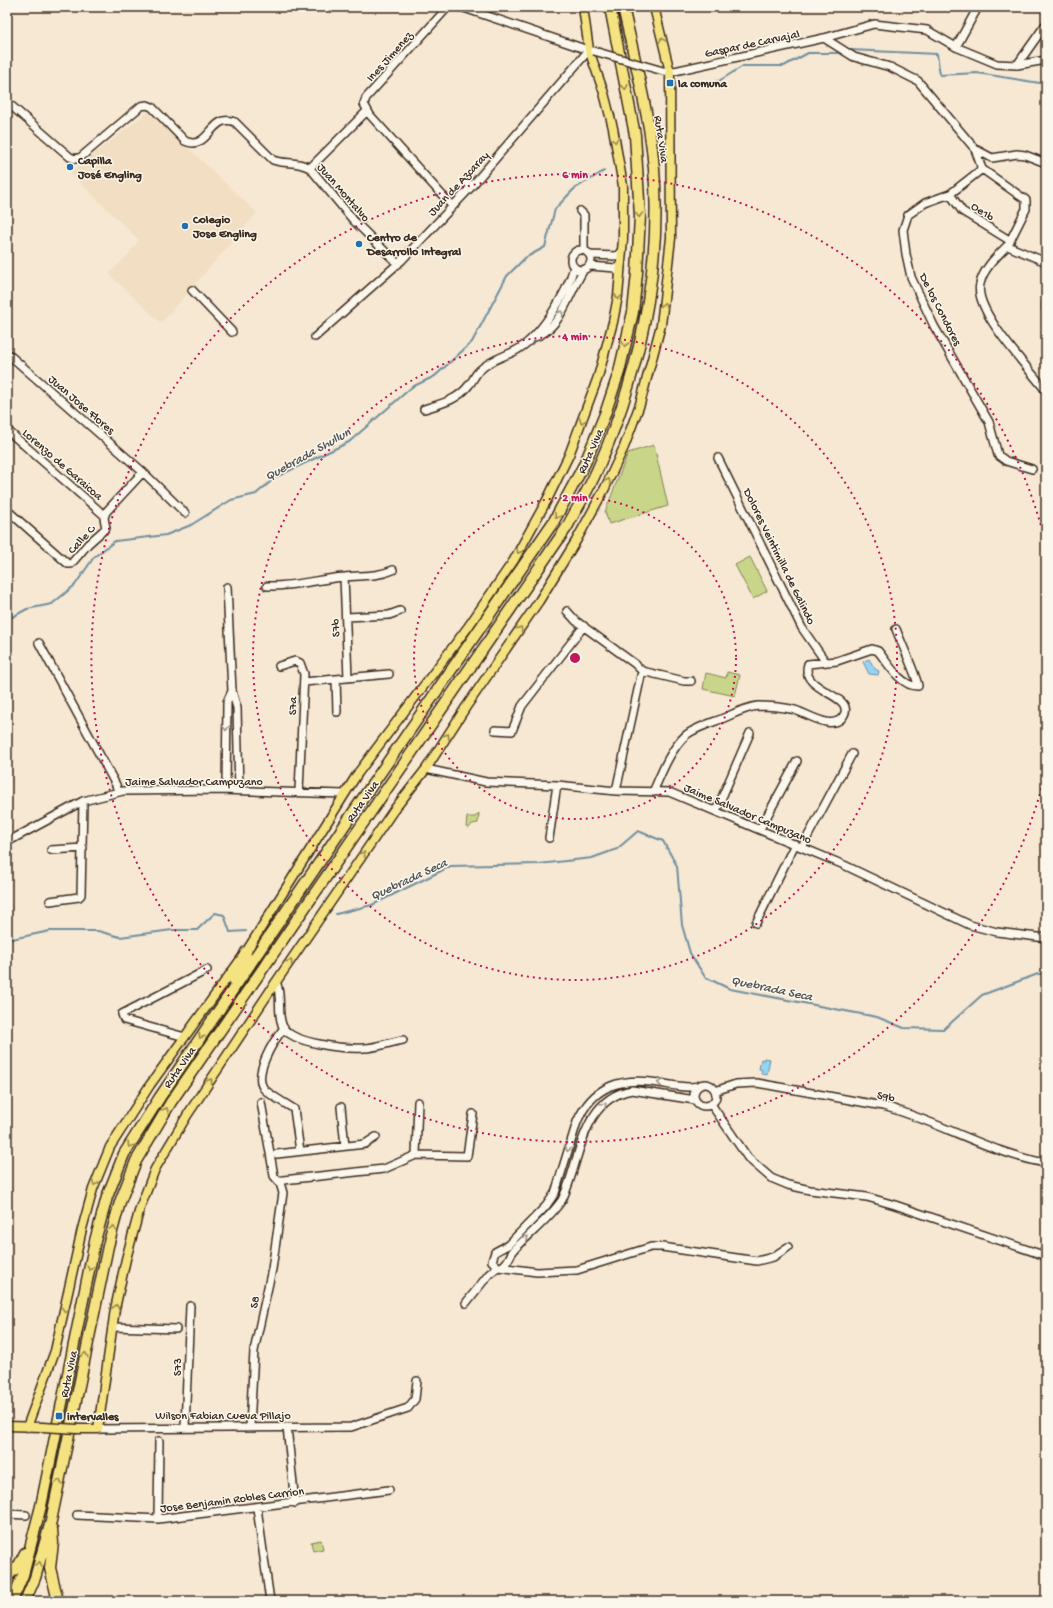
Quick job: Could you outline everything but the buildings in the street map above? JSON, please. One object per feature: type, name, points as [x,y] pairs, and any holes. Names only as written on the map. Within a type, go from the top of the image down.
[{"type":"highway","name":"Ruta Viva","points":[[12,1601],[23,1574],[41,1506],[95,1241],[107,1197],[124,1154],[223,1004],[363,798],[554,522],[585,463],[600,427],[619,372],[633,312],[640,216],[635,135],[610,7]]},
{"type":"highway","name":"Ruta Viva","points":[[25,1601],[35,1578],[51,1521],[108,1246],[120,1202],[136,1161],[171,1102],[567,527],[597,469],[618,418],[632,375],[646,313],[655,216],[654,175],[649,129],[623,7]]},
{"type":"highway","points":[[223,1004],[246,952]]},
{"type":"highway","points":[[51,1521],[53,1543],[50,1568],[58,1601]]},
{"type":"highway","points":[[7,1577],[19,1565],[33,1538]]},
{"type":"main road","name":"Ruta Viva","points":[[27,1427],[55,1351],[82,1229],[95,1182],[110,1147],[150,1085],[246,952],[344,794],[485,602],[514,560],[547,500],[569,455],[598,377],[614,315],[622,250],[623,186],[613,128],[591,50],[583,7]]},
{"type":"main road","name":"Ruta Viva","points":[[98,1428],[112,1327],[126,1259],[140,1208],[155,1169],[188,1114],[276,982],[393,811],[426,769],[466,706],[539,601],[576,541],[605,488],[624,447],[640,404],[661,325],[671,238],[667,71],[654,7]]},
{"type":"main road","name":"Wilson Fabian Cueva Pillajo","points":[[7,1426],[78,1429],[98,1428]]},
{"type":"street","name":"Ines Jimenez","points":[[310,168],[366,107],[366,98],[448,7]]},
{"type":"street","name":"Gaspar de Carvajal","points":[[461,7],[591,50],[667,71],[824,38],[874,24],[927,30],[956,47],[990,62],[1004,66],[1046,60]]},
{"type":"street","points":[[956,47],[978,7]]},
{"type":"street","points":[[1017,65],[1046,24]]},
{"type":"street","points":[[824,38],[854,57],[890,67],[918,81],[975,149],[982,169],[1026,200],[1026,208],[1008,243],[993,260],[979,286],[981,300],[997,329],[1046,391]]},
{"type":"street","name":"Juan de Azcaray","points":[[314,337],[358,304],[398,264],[471,187],[591,50]]},
{"type":"street","name":"Juan Montalvo","points":[[7,102],[70,157],[76,159],[81,157],[141,106],[147,105],[152,107],[185,141],[192,144],[198,143],[221,120],[228,119],[235,122],[273,160],[280,163],[301,163],[310,168],[354,221],[398,264]]},
{"type":"street","points":[[366,107],[452,206]]},
{"type":"street","points":[[975,149],[992,158],[1017,154],[1025,155],[1046,163]]},
{"type":"street","name":"De los Condores","points":[[982,169],[950,194],[926,203],[908,215],[904,225],[906,254],[912,277],[934,326],[989,422],[998,455],[1006,461],[1032,469]]},
{"type":"street","points":[[466,181],[471,187]]},
{"type":"street","name":"Oe1b","points":[[950,194],[962,211],[1008,243],[1010,247],[1046,262]]},
{"type":"street","points":[[580,211],[584,215],[587,253],[591,259],[590,266]]},
{"type":"street","points":[[424,409],[451,400],[469,385],[480,370],[500,356],[514,351],[532,338],[559,302],[571,279],[574,267],[571,260],[574,253],[617,256],[622,250]]},
{"type":"street","points":[[532,338],[542,335],[554,324],[564,309],[583,270],[590,266],[616,268],[620,275]]},
{"type":"street","points":[[574,267],[583,270]]},
{"type":"street","points":[[192,290],[232,332]]},
{"type":"street","points":[[1046,304],[1046,309]]},
{"type":"street","name":"Juan Jose Flores","points":[[7,353],[142,472],[185,513]]},
{"type":"street","name":"Lorenzo de Garaicoa","points":[[7,430],[104,515]]},
{"type":"street","name":"Dolores Veintimilla de Galindo","points":[[718,458],[802,628],[825,661]]},
{"type":"street","name":"Calle C","points":[[7,510],[68,564],[71,564],[88,544],[106,528],[104,515],[142,472]]},
{"type":"street","points":[[267,586],[283,586],[344,577],[380,576],[393,570]]},
{"type":"street","name":"S7b","points":[[344,577],[348,678]]},
{"type":"street","points":[[227,587],[232,691],[237,708],[239,791]]},
{"type":"street","points":[[346,618],[389,615],[400,610]]},
{"type":"street","points":[[568,611],[576,621],[635,664],[642,671],[684,681],[690,681]]},
{"type":"street","points":[[495,730],[512,731],[522,706],[584,626]]},
{"type":"street","points":[[653,792],[665,766],[685,736],[736,713],[756,706],[792,709],[826,722],[838,720],[844,715],[845,709],[841,701],[815,685],[808,677],[806,671],[808,664],[825,661],[837,661],[872,649],[878,651],[904,682],[912,686],[918,686],[918,681],[906,656],[896,629]]},
{"type":"street","points":[[39,644],[116,785],[118,792]]},
{"type":"street","points":[[279,666],[295,661],[300,663],[303,667],[304,682]]},
{"type":"street","points":[[616,792],[642,671]]},
{"type":"street","name":"S7a","points":[[299,792],[304,682],[389,674]]},
{"type":"street","points":[[336,679],[337,712]]},
{"type":"street","points":[[226,790],[226,702],[232,691]]},
{"type":"street","points":[[716,811],[750,733]]},
{"type":"street","points":[[756,923],[852,754]]},
{"type":"street","points":[[760,829],[797,762]]},
{"type":"street","name":"Jaime Salvador Campuzano","points":[[426,769],[486,782],[557,785],[616,792],[669,792],[799,846],[970,925],[997,932],[1046,938]]},
{"type":"street","points":[[549,838],[557,785]]},
{"type":"street","name":"Jaime Salvador Campuzano","points":[[7,842],[83,802],[118,792],[226,790],[344,794]]},
{"type":"street","points":[[50,901],[80,896],[83,848],[83,802]]},
{"type":"street","points":[[51,850],[83,848]]},
{"type":"street","points":[[185,1037],[124,1020],[122,1014],[207,970]]},
{"type":"street","points":[[276,982],[279,990],[281,1021],[284,1028],[295,1037],[327,1045],[364,1048],[403,1040]]},
{"type":"street","points":[[284,1028],[266,1053],[261,1078],[265,1090],[294,1109],[300,1151]]},
{"type":"street","points":[[466,1303],[489,1274],[500,1267],[508,1262],[514,1251],[556,1209],[562,1200],[586,1128],[600,1107],[607,1101],[623,1091],[632,1090],[695,1100],[697,1103],[704,1106],[712,1104],[715,1100],[715,1091],[710,1085],[702,1084],[699,1086],[687,1087],[633,1080],[613,1085],[593,1099],[581,1113],[552,1197],[546,1206],[508,1245],[495,1252],[492,1261],[500,1267],[537,1272],[577,1270],[650,1247],[662,1247],[758,1261],[773,1257],[788,1247]]},
{"type":"street","name":"S9b","points":[[715,1091],[736,1084],[757,1083],[883,1106],[901,1111],[994,1148],[1046,1163]]},
{"type":"street","points":[[695,1100],[694,1092],[699,1086]]},
{"type":"street","name":"S8","points":[[250,1427],[254,1351],[272,1269],[283,1193],[280,1183],[274,1176],[261,1102]]},
{"type":"street","points":[[416,1155],[418,1102]]},
{"type":"street","points":[[712,1104],[748,1158],[772,1178],[788,1185],[810,1190],[847,1193],[881,1201],[1046,1256]]},
{"type":"street","points":[[341,1108],[345,1146]]},
{"type":"street","points":[[280,1183],[283,1180],[297,1178],[384,1169],[416,1155],[467,1156],[473,1114]]},
{"type":"street","points":[[277,1154],[365,1144],[376,1138]]},
{"type":"street","name":"S73","points":[[185,1427],[189,1379],[190,1306]]},
{"type":"street","points":[[112,1327],[176,1329]]},
{"type":"street","name":"Wilson Fabian Cueva Pillajo","points":[[98,1428],[351,1427],[408,1408],[415,1399],[417,1381]]},
{"type":"street","points":[[287,1427],[295,1502]]},
{"type":"street","points":[[158,1519],[159,1441]]},
{"type":"street","name":"Jose Benjamin Robles Carrion","points":[[77,1515],[158,1519],[257,1508],[389,1490]]},
{"type":"street","points":[[257,1508],[270,1601]]},
{"type":"street","points":[[7,1514],[26,1515]]},
{"type":"shaded area","name":"Colegio Jose Engling","points":[[149,111],[257,213],[161,323],[109,274],[128,255],[139,240],[70,173]]},
{"type":"green space","points":[[654,445],[668,506],[609,524],[605,512],[628,453]]},
{"type":"green space","points":[[750,557],[767,591],[753,599],[735,565]]},
{"type":"green space","points":[[727,672],[740,675],[735,696],[703,689],[706,673],[726,678]]},
{"type":"green space","points":[[479,813],[478,823],[472,824],[469,828],[466,827],[467,817],[475,817]]},
{"type":"green space","points":[[321,1540],[323,1549],[313,1551],[311,1542]]},
{"type":"water","points":[[869,659],[875,669],[879,671],[878,675],[869,674],[863,662]]},
{"type":"water","points":[[764,1058],[770,1059],[767,1075],[761,1074],[762,1070],[759,1069],[761,1059],[764,1060]]},
{"type":"waterway","name":"Quebrada Shullun","points":[[850,50],[937,54],[940,75],[977,73],[1046,84]]},
{"type":"waterway","name":"Quebrada Shullun","points":[[696,86],[719,81],[743,66],[784,66],[808,53],[840,53]]},
{"type":"waterway","name":"Quebrada Shullun","points":[[7,620],[27,609],[52,604],[75,585],[94,557],[115,541],[166,535],[191,525],[231,500],[256,494],[276,477],[349,442],[412,387],[435,376],[472,342],[507,276],[525,258],[545,247],[555,209],[574,189],[604,171]]},
{"type":"waterway","name":"Quebrada Seca","points":[[336,914],[372,905],[451,866],[539,864],[592,858],[617,849],[638,831],[663,841],[677,866],[682,925],[690,953],[705,977],[730,989],[877,1017],[904,1028],[944,1029],[982,995],[1038,974],[1046,974]]},
{"type":"waterway","name":"Quebrada Seca","points":[[7,940],[50,931],[98,931],[120,937],[172,930],[197,930],[215,913],[224,915],[230,932],[246,931]]},
{"type":"place","name":"la comuna","points":[[670,83]]},
{"type":"place","name":"Capilla José Engling","points":[[70,167]]},
{"type":"place","name":"Colegio Jose Engling","points":[[185,226]]},
{"type":"place","name":"Centro de Desarrollo Integral","points":[[359,244]]},
{"type":"place","name":"intervalles","points":[[59,1416]]}]
